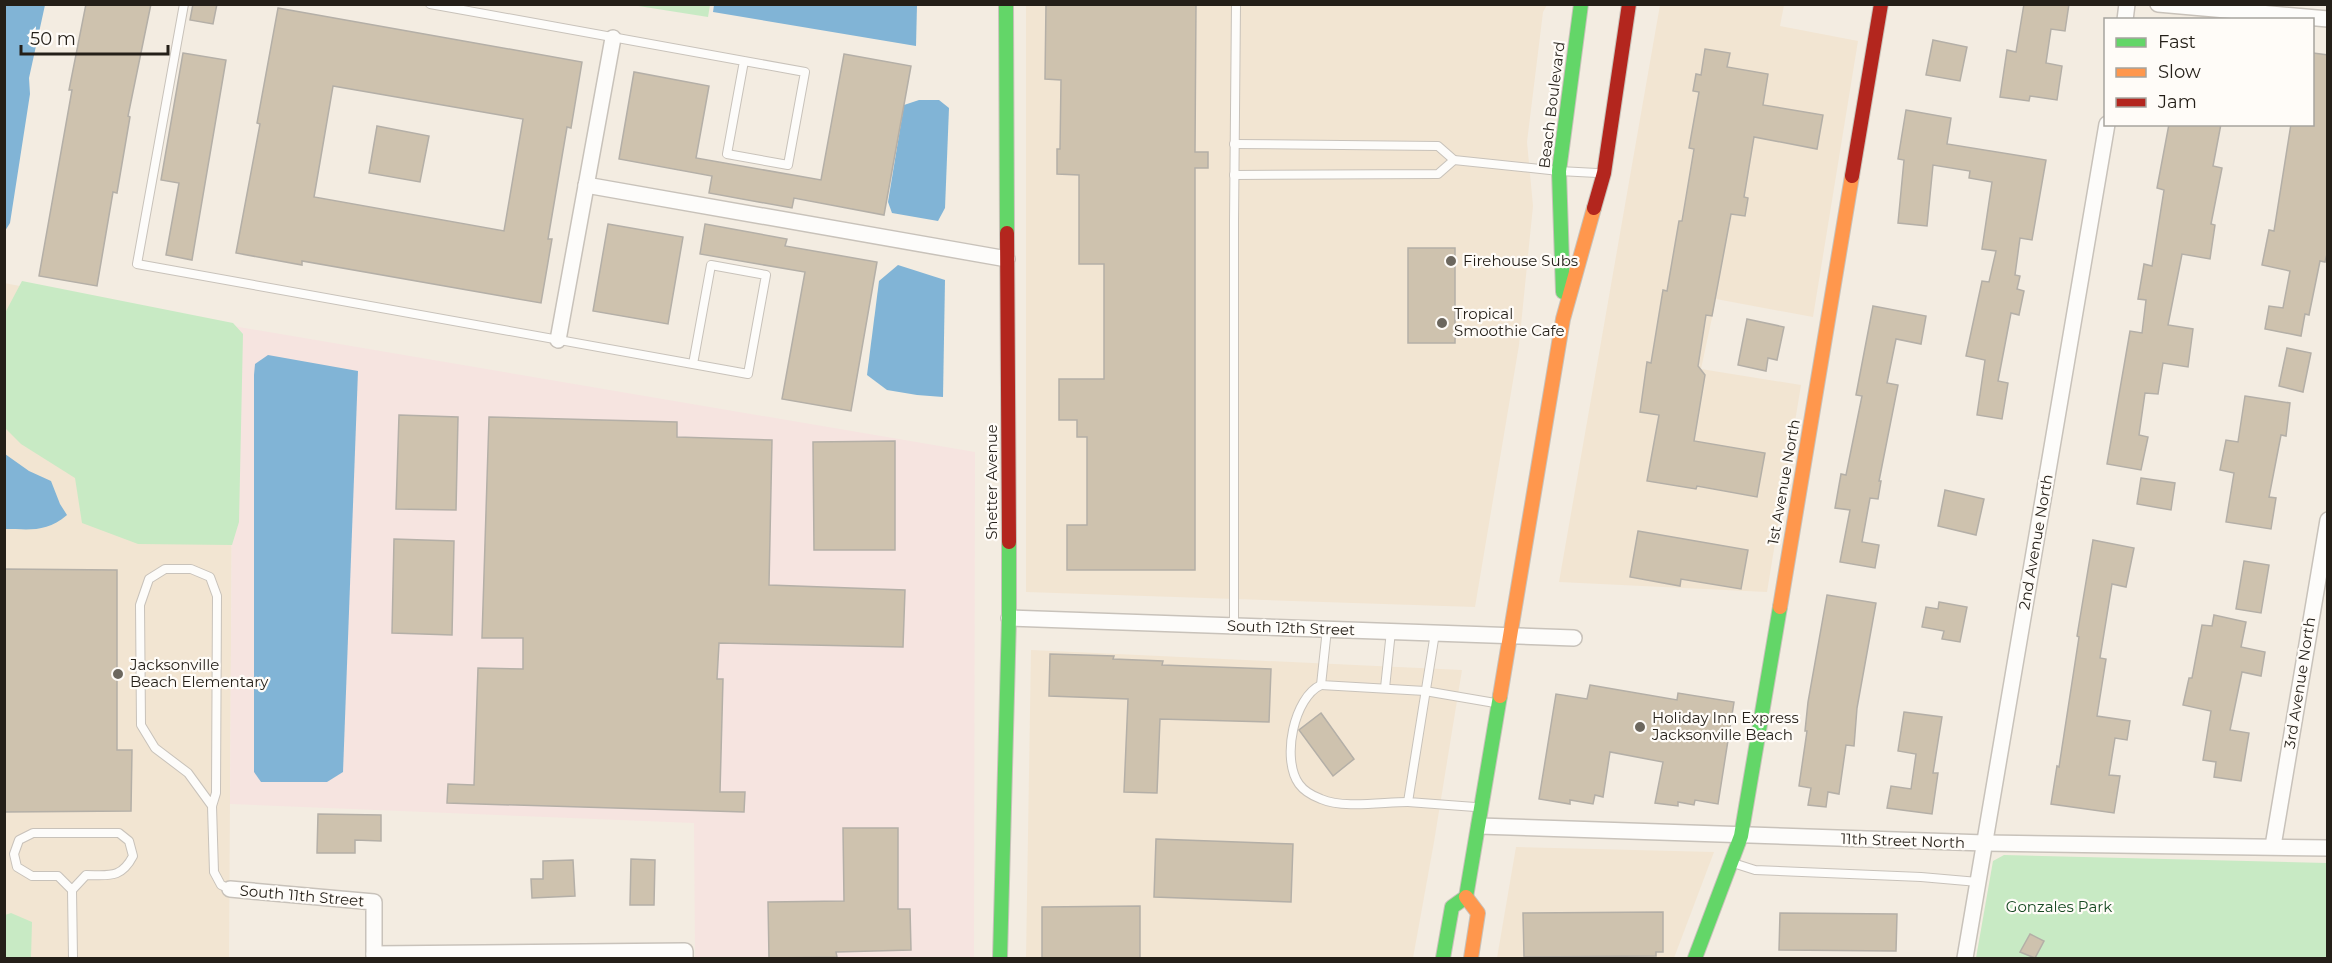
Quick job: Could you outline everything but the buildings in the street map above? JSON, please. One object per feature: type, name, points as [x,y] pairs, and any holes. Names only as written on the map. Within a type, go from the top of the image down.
[{"type":"main road","name":"Shetter Avenue","points":[[1000,958],[1009,618],[1006,4]]},
{"type":"main road","name":"Beach Boulevard","points":[[1563,319],[1559,171],[1581,4]]},
{"type":"main road","points":[[1443,958],[1452,907],[1466,897],[1563,319],[1604,173],[1629,4]]},
{"type":"main road","name":"1st Avenue North","points":[[1695,958],[1741,836],[1881,4]]},
{"type":"main road","points":[[1466,897],[1478,914],[1471,958]]},
{"type":"street","points":[[2158,4],[2328,19]]},
{"type":"street","points":[[558,340],[613,38]]},
{"type":"street","name":"2nd Avenue North","points":[[1965,958],[2107,126]]},
{"type":"street","points":[[586,185],[1007,259]]},
{"type":"street","name":"3rd Avenue North","points":[[2273,846],[2328,520]]},
{"type":"street","name":"South 12th Street","points":[[1009,618],[1574,638]]},
{"type":"street","name":"11th Street North","points":[[1479,826],[1985,843],[2328,848]]},
{"type":"street","name":"South 11th Street","points":[[230,889],[374,902],[374,956]]},
{"type":"street","points":[[374,956],[686,955]]},
{"type":"lane","points":[[184,4],[137,264],[748,374],[766,275],[711,265],[693,364]]},
{"type":"lane","points":[[430,4],[805,72],[788,165],[727,154],[744,61]]},
{"type":"lane","points":[[1234,626],[1236,4]]},
{"type":"lane","points":[[1234,144],[1438,146],[1454,160],[1559,171],[1604,173]]},
{"type":"lane","points":[[1234,175],[1438,174],[1454,160]]},
{"type":"lane","points":[[212,806],[188,772],[155,748],[141,725],[140,605],[149,579],[165,569],[191,569],[210,577],[217,596],[216,793],[212,806],[214,872],[221,885],[230,889]]},
{"type":"lane","points":[[1321,686],[1327,629]]},
{"type":"lane","points":[[1385,688],[1391,631]]},
{"type":"lane","points":[[1408,802],[1435,633]]},
{"type":"lane","points":[[1482,808],[1408,802],[1331,802],[1314,796],[1298,783],[1293,772],[1290,758],[1294,728],[1308,694],[1312,689],[1321,686],[1425,691],[1499,704]]},
{"type":"lane","points":[[72,891],[58,876],[32,876],[17,867],[14,854],[19,840],[33,833],[97,833],[118,834],[129,841],[133,856],[127,867],[116,875],[86,875],[72,891],[73,958]]},
{"type":"lane","points":[[1732,862],[1755,870],[1921,877],[1978,882]]},
{"type":"shaded area","points":[[1026,5],[1547,5],[1543,12],[1527,142],[1533,206],[1519,345],[1475,607],[1026,592]]},
{"type":"shaded area","points":[[1660,5],[1784,5],[1780,26],[1858,41],[1813,317],[1716,299],[1701,369],[1801,385],[1767,592],[1559,582]]},
{"type":"shaded area","name":"Jacksonville Beach Elementary","points":[[4,283],[233,326],[229,958],[5,958]]},
{"type":"shaded area","points":[[233,326],[975,452],[974,958],[695,958],[694,823],[230,804]]},
{"type":"shaded area","points":[[1031,650],[1462,670],[1413,958],[1026,958]]},
{"type":"shaded area","points":[[1516,847],[1714,852],[1674,958],[1497,958]]},
{"type":"green space","points":[[632,5],[710,5],[708,17]]},
{"type":"green space","points":[[22,281],[233,323],[243,334],[239,522],[232,545],[138,544],[82,523],[75,478],[21,444],[5,428],[5,313]]},
{"type":"green space","name":"Gonzales Park","points":[[2004,855],[2327,863],[2327,958],[1976,958],[1993,861]]},
{"type":"green space","points":[[11,913],[32,922],[31,958],[5,958],[5,915]]},
{"type":"water","points":[[5,4],[45,5],[29,78],[30,94],[10,223],[5,231]]},
{"type":"water","points":[[714,5],[917,5],[916,46],[713,12]]},
{"type":"water","points":[[919,100],[939,100],[949,108],[945,208],[938,221],[892,213],[888,202],[904,105]]},
{"type":"water","points":[[898,265],[945,280],[943,397],[887,390],[867,375],[879,281]]},
{"type":"water","points":[[268,355],[358,371],[343,772],[327,782],[261,782],[254,772],[254,375],[255,364]]},
{"type":"water","points":[[5,454],[29,471],[51,481],[67,515],[45,527],[5,529]]},
{"type":"traffic: fast","points":[[1006,4],[1007,233]]},
{"type":"traffic: fast","points":[[1563,292],[1559,171],[1581,4]]},
{"type":"traffic: fast","points":[[1000,958],[1009,542]]},
{"type":"traffic: fast","points":[[1695,958],[1741,836],[1780,607]]},
{"type":"traffic: fast","points":[[1443,958],[1452,907],[1466,897],[1500,696]]},
{"type":"traffic: slow","points":[[1780,607],[1852,176]]},
{"type":"traffic: slow","points":[[1500,696],[1563,319],[1594,208]]},
{"type":"traffic: slow","points":[[1466,897],[1478,913],[1471,958]]},
{"type":"traffic: jam","points":[[1594,208],[1604,173],[1629,4]]},
{"type":"traffic: jam","points":[[1852,176],[1881,4]]},
{"type":"traffic: jam","points":[[1007,233],[1009,542]]},
{"type":"place","name":"Firehouse Subs","points":[[1451,261]]},
{"type":"place","name":"Tropical Smoothie Cafe","points":[[1442,323]]},
{"type":"place","name":"Jacksonville Beach Elementary","points":[[118,674]]},
{"type":"place","name":"Holiday Inn Express Jacksonville Beach","points":[[1640,727]]}]
